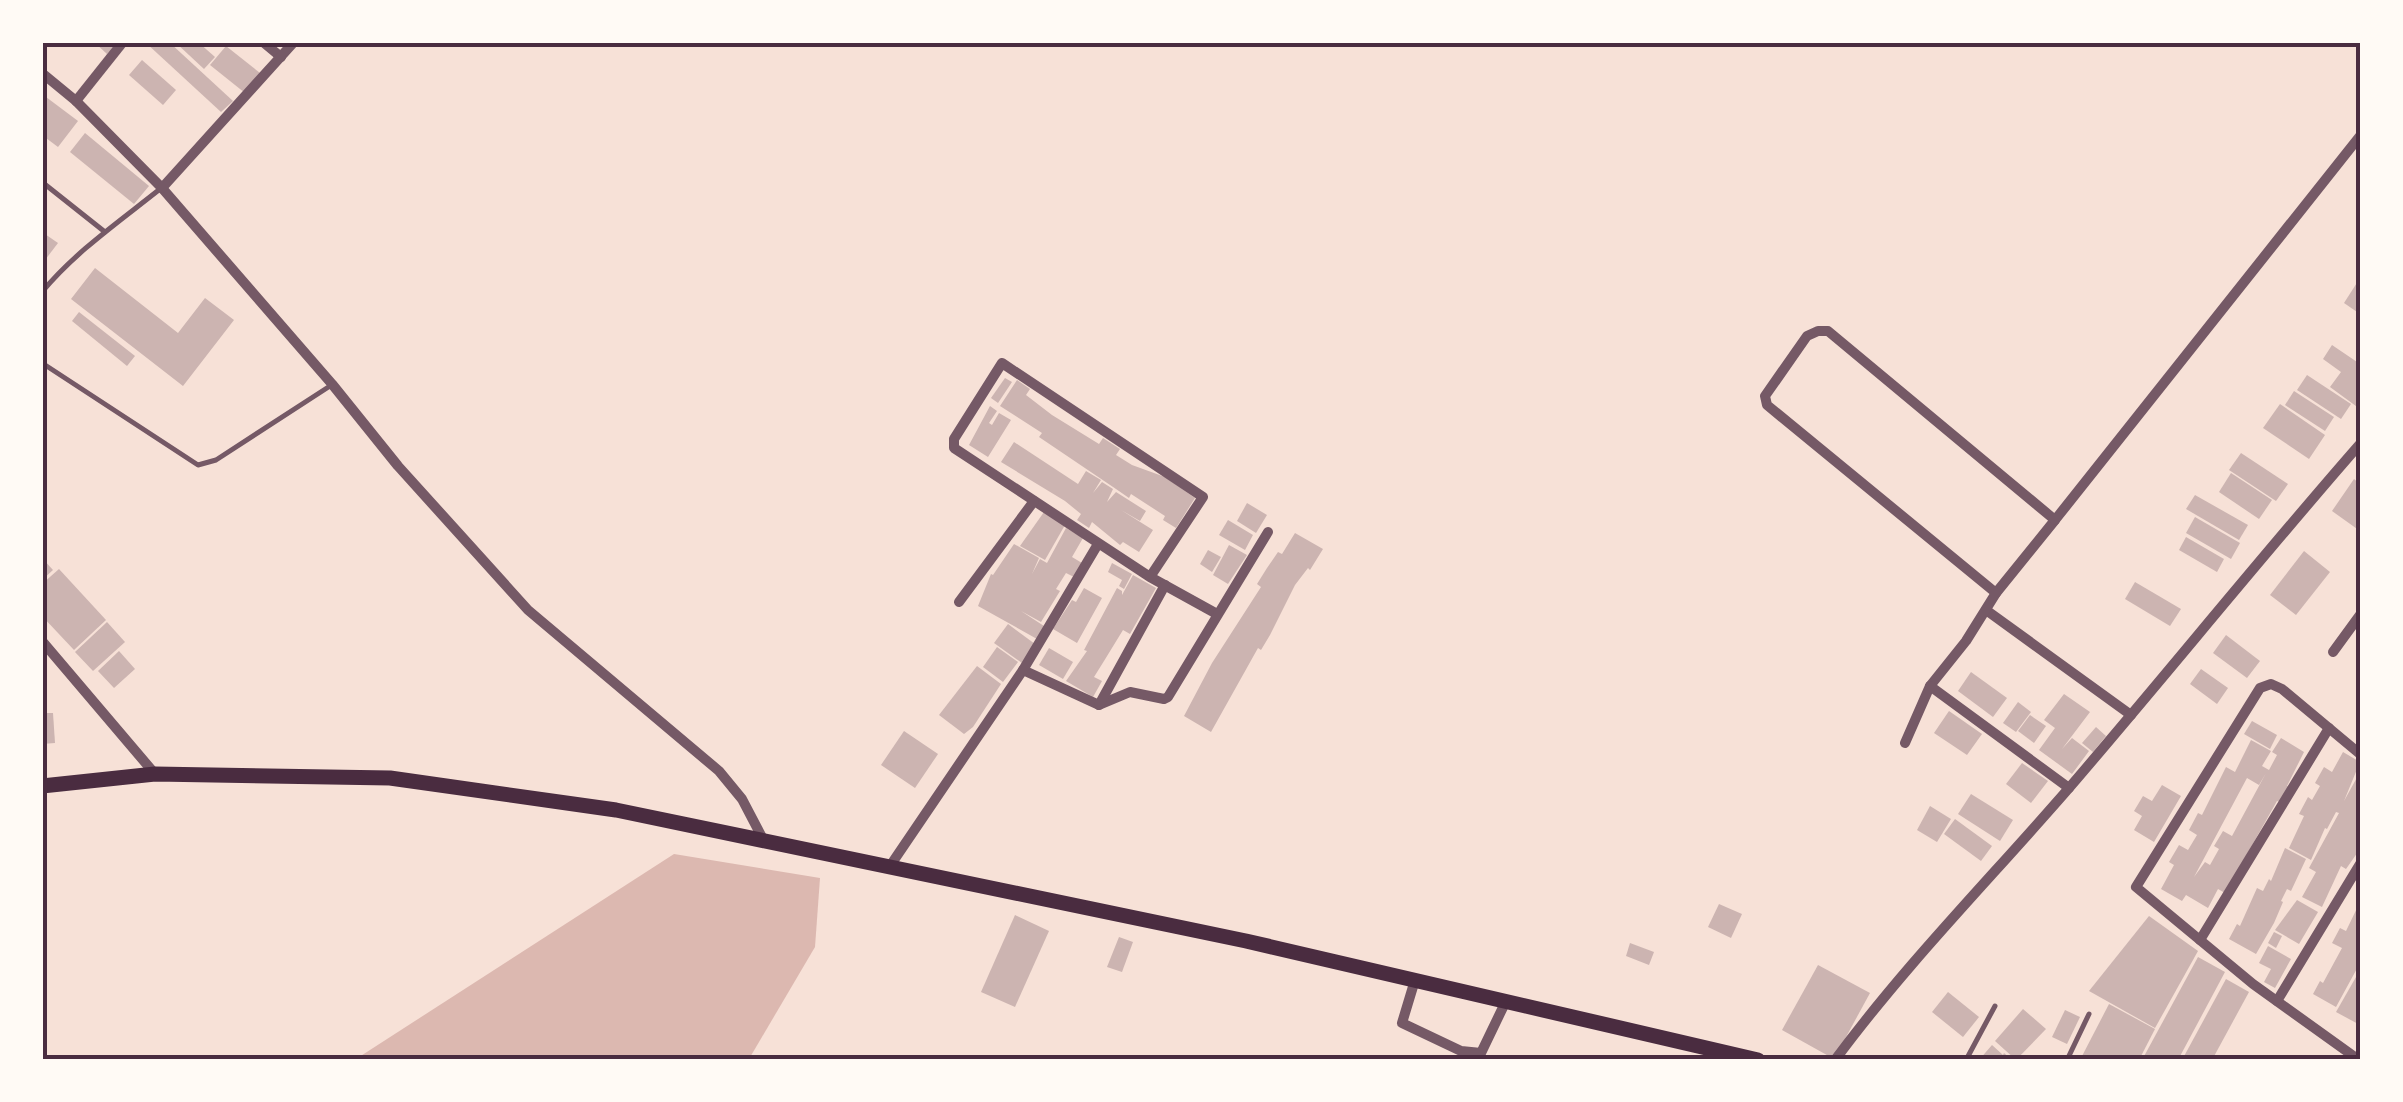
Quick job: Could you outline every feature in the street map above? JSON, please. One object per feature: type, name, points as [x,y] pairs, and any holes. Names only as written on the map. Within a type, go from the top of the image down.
[{"type":"main road","points":[[42,786],[155,774],[390,778],[616,810],[1415,980],[1758,1060]]},
{"type":"street","points":[[76,101],[123,42]]},
{"type":"street","points":[[263,42],[281,57]]},
{"type":"street","points":[[162,188],[294,42]]},
{"type":"street","points":[[42,74],[76,101],[162,188],[398,466],[528,610],[719,771],[742,799],[764,841]]},
{"type":"street","points":[[1905,743],[1930,686],[1996,593],[2360,136]]},
{"type":"street","points":[[1996,593],[1766,405],[1764,396],[1807,336],[1828,331],[2055,520]]},
{"type":"street","points":[[1150,577],[1203,496],[1002,364],[952,444],[1098,544],[1150,577],[1216,614]]},
{"type":"street","points":[[1835,1060],[1866,1018],[2131,715],[2360,444]]},
{"type":"street","points":[[959,602],[1034,502]]},
{"type":"street","points":[[1023,670],[1099,706],[1130,692],[1168,697],[1268,532]]},
{"type":"street","points":[[890,866],[1023,670],[1098,544]]},
{"type":"street","points":[[1099,706],[1166,585]]},
{"type":"street","points":[[1986,610],[2131,715]]},
{"type":"street","points":[[2333,652],[2360,614]]},
{"type":"street","points":[[42,641],[155,774]]},
{"type":"street","points":[[2358,1055],[2277,1001],[2140,892],[2136,882],[2260,688],[2271,684],[2282,688],[2360,754]]},
{"type":"street","points":[[1930,686],[2068,788]]},
{"type":"street","points":[[2200,940],[2329,728]]},
{"type":"street","points":[[2277,1001],[2360,864]]},
{"type":"street","points":[[1415,980],[1402,1024],[1453,1047],[1481,1053],[1506,1001]]},
{"type":"street","points":[[1446,1060],[1453,1047]]},
{"type":"lane","points":[[42,182],[105,232]]},
{"type":"lane","points":[[42,292],[105,232],[162,188]]},
{"type":"lane","points":[[42,363],[198,464],[216,460],[332,384]]},
{"type":"lane","points":[[1966,1060],[1995,1006]]},
{"type":"lane","points":[[2066,1060],[2090,1014]]},
{"type":"shaded area","points":[[674,854],[820,878],[815,947],[749,1059],[356,1059]]},
{"type":"building","points":[[94,42],[117,42],[107,54]]},
{"type":"building","points":[[145,42],[169,42],[233,101],[221,112]]},
{"type":"building","points":[[175,42],[198,42],[215,57],[204,69]]},
{"type":"building","points":[[226,46],[260,73],[245,93],[210,65]]},
{"type":"building","points":[[142,60],[176,90],[163,105],[129,75]]},
{"type":"building","points":[[42,94],[78,121],[58,147],[42,135]]},
{"type":"building","points":[[85,133],[149,186],[134,204],[70,152]]},
{"type":"building","points":[[42,232],[58,243],[42,264]]},
{"type":"building","points":[[95,268],[178,333],[205,298],[234,320],[183,386],[71,299]]},
{"type":"building","points":[[2360,278],[2360,314],[2344,303]]},
{"type":"building","points":[[79,312],[135,356],[127,366],[72,321]]},
{"type":"building","points":[[2332,345],[2360,364],[2360,409],[2330,387],[2341,372],[2323,359]]},
{"type":"building","points":[[2307,375],[2351,404],[2341,419],[2297,390]]},
{"type":"building","points":[[1005,378],[1012,382],[998,403],[991,398]]},
{"type":"building","points":[[1017,380],[1030,389],[1026,395],[1052,415],[1099,444],[1103,438],[1120,449],[1116,455],[1165,477],[1195,498],[1176,528],[1163,520],[1165,516],[1131,494],[1129,498],[1000,406]]},
{"type":"building","points":[[2294,391],[2334,417],[2325,431],[2285,405]]},
{"type":"building","points":[[2280,404],[2325,435],[2309,459],[2263,428]]},
{"type":"building","points":[[990,406],[997,411],[989,423],[992,425],[999,413],[1011,420],[988,457],[969,445]]},
{"type":"building","points":[[1014,442],[1078,484],[1086,471],[1101,480],[1093,493],[1102,482],[1113,489],[1107,502],[1116,492],[1146,511],[1140,521],[1121,510],[1153,530],[1139,552],[1123,542],[1120,545],[1092,522],[1089,528],[1077,520],[1081,514],[1065,501],[1001,462]]},
{"type":"building","points":[[2241,453],[2288,484],[2276,501],[2229,470]]},
{"type":"building","points":[[2231,473],[2272,500],[2259,519],[2219,492]]},
{"type":"building","points":[[2354,479],[2360,484],[2360,531],[2332,511]]},
{"type":"building","points":[[2195,495],[2248,525],[2239,540],[2186,509]]},
{"type":"building","points":[[1247,503],[1267,515],[1256,533],[1237,521]]},
{"type":"building","points":[[1044,512],[1065,525],[1045,560],[1020,546]]},
{"type":"building","points":[[2195,517],[2240,543],[2231,559],[2186,533]]},
{"type":"building","points":[[1228,520],[1253,535],[1245,550],[1219,535]]},
{"type":"building","points":[[1066,528],[1083,538],[1072,557],[1082,563],[1074,577],[1066,573],[1041,622],[1021,611],[1044,626],[1037,639],[978,606],[991,574],[1014,544],[1039,558],[1032,574],[1040,559],[1047,563]]},
{"type":"building","points":[[1295,533],[1323,549],[1295,585],[1270,635],[1261,650],[1258,648],[1211,732],[1184,716],[1212,663],[1261,587],[1257,584]]},
{"type":"building","points":[[2186,537],[2224,559],[2217,572],[2179,550]]},
{"type":"building","points":[[1229,545],[1247,555],[1228,584],[1213,575]]},
{"type":"building","points":[[1208,550],[1221,557],[1212,572],[1200,564]]},
{"type":"building","points":[[2304,551],[2330,572],[2296,615],[2270,595]]},
{"type":"building","points":[[42,558],[53,570],[42,580]]},
{"type":"building","points":[[1112,563],[1132,574],[1124,589],[1119,586],[1122,580],[1108,572]]},
{"type":"building","points":[[59,569],[106,620],[74,650],[42,616],[42,584]]},
{"type":"building","points":[[1133,575],[1156,588],[1130,634],[1123,630],[1094,677],[1102,681],[1093,697],[1066,681],[1087,651],[1084,650],[1117,588],[1122,595]]},
{"type":"building","points":[[2135,582],[2181,609],[2170,626],[2125,599]]},
{"type":"building","points":[[1084,588],[1102,598],[1077,643],[1053,629]]},
{"type":"building","points":[[107,622],[125,642],[93,671],[75,652]]},
{"type":"building","points":[[1008,624],[1035,644],[1022,663],[994,643]]},
{"type":"building","points":[[2226,635],[2260,661],[2247,678],[2213,653]]},
{"type":"building","points":[[997,647],[1018,662],[1003,682],[983,667]]},
{"type":"building","points":[[1049,648],[1073,662],[1063,679],[1039,665]]},
{"type":"building","points":[[119,651],[135,669],[114,688],[98,671]]},
{"type":"building","points":[[977,666],[1001,684],[973,727],[964,734],[939,715]]},
{"type":"building","points":[[2201,669],[2228,688],[2217,704],[2190,684]]},
{"type":"building","points":[[1971,672],[2007,698],[1993,717],[1958,691]]},
{"type":"building","points":[[2064,694],[2090,712],[2062,749],[2072,738],[2089,751],[2072,774],[2039,750],[2055,728],[2044,720]]},
{"type":"building","points":[[2018,702],[2031,712],[2016,732],[2003,723]]},
{"type":"building","points":[[1949,711],[1982,734],[1967,755],[1934,733]]},
{"type":"building","points":[[42,713],[53,713],[55,743],[42,744]]},
{"type":"building","points":[[2030,715],[2046,726],[2034,743],[2018,731]]},
{"type":"building","points":[[2252,721],[2277,735],[2270,749],[2244,734]]},
{"type":"building","points":[[2096,727],[2106,736],[2093,752],[2082,743]]},
{"type":"building","points":[[904,731],[938,754],[915,788],[881,765]]},
{"type":"building","points":[[2281,738],[2304,752],[2289,787],[2277,801],[2225,893],[2218,889],[2208,908],[2186,895],[2182,901],[2161,889],[2179,845],[2188,850],[2197,835],[2189,830],[2198,813],[2202,815],[2226,767],[2235,772],[2251,740],[2271,751],[2262,766],[2269,770],[2277,755],[2272,752]],"holes":[[[2266,773],[2232,836],[2223,831],[2214,846],[2219,849],[2210,865],[2205,862],[2194,877],[2247,778],[2259,785]]]},
{"type":"building","points":[[2343,752],[2360,762],[2344,801],[2360,772],[2360,849],[2346,869],[2341,866],[2322,907],[2302,897],[2316,872],[2309,868],[2339,813],[2325,828],[2311,860],[2289,848],[2304,816],[2299,814],[2320,786],[2315,783],[2324,767],[2332,772]]},
{"type":"building","points":[[2022,763],[2048,781],[2031,803],[2006,784]]},
{"type":"building","points":[[2162,785],[2181,796],[2154,842],[2134,830],[2142,816],[2134,811],[2143,796],[2152,801]]},
{"type":"building","points":[[1971,794],[2013,820],[2000,841],[1958,814]]},
{"type":"building","points":[[1930,806],[1951,819],[1937,842],[1917,830]]},
{"type":"building","points":[[1955,819],[1992,846],[1981,861],[1944,834]]},
{"type":"building","points":[[2285,848],[2306,859],[2256,954],[2229,939],[2237,924],[2240,926],[2257,888],[2263,891],[2271,881]]},
{"type":"building","points":[[2297,900],[2318,912],[2299,944],[2275,930]]},
{"type":"building","points":[[2360,902],[2360,963],[2336,1007],[2313,994],[2342,948],[2332,943],[2340,928],[2346,931]]},
{"type":"building","points":[[1719,904],[1742,914],[1731,938],[1708,927]]},
{"type":"building","points":[[1015,915],[1049,931],[1015,1007],[981,992]]},
{"type":"building","points":[[2149,916],[2198,951],[2155,1028],[2089,991]]},
{"type":"building","points":[[2274,932],[2282,936],[2276,948],[2268,943]]},
{"type":"building","points":[[1119,937],[1133,942],[1122,972],[1107,967]]},
{"type":"building","points":[[1630,943],[1654,952],[1649,965],[1626,956]]},
{"type":"building","points":[[2268,946],[2291,959],[2275,988],[2264,982],[2271,969],[2259,963]]},
{"type":"building","points":[[2198,957],[2225,972],[2178,1060],[2142,1060]]},
{"type":"building","points":[[1818,965],[1870,993],[1834,1059],[1782,1030]]},
{"type":"building","points":[[2360,970],[2360,1025],[2336,1012]]},
{"type":"building","points":[[2226,979],[2249,992],[2212,1060],[2182,1060]]},
{"type":"building","points":[[1948,992],[1979,1017],[1963,1037],[1932,1012]]},
{"type":"building","points":[[2109,1004],[2155,1029],[2139,1060],[2080,1060]]},
{"type":"building","points":[[2023,1009],[2046,1029],[2016,1060],[1995,1041]]},
{"type":"building","points":[[2065,1010],[2080,1017],[2067,1044],[2052,1037]]},
{"type":"building","points":[[1992,1045],[2003,1055],[2012,1060],[1979,1060]]}]
